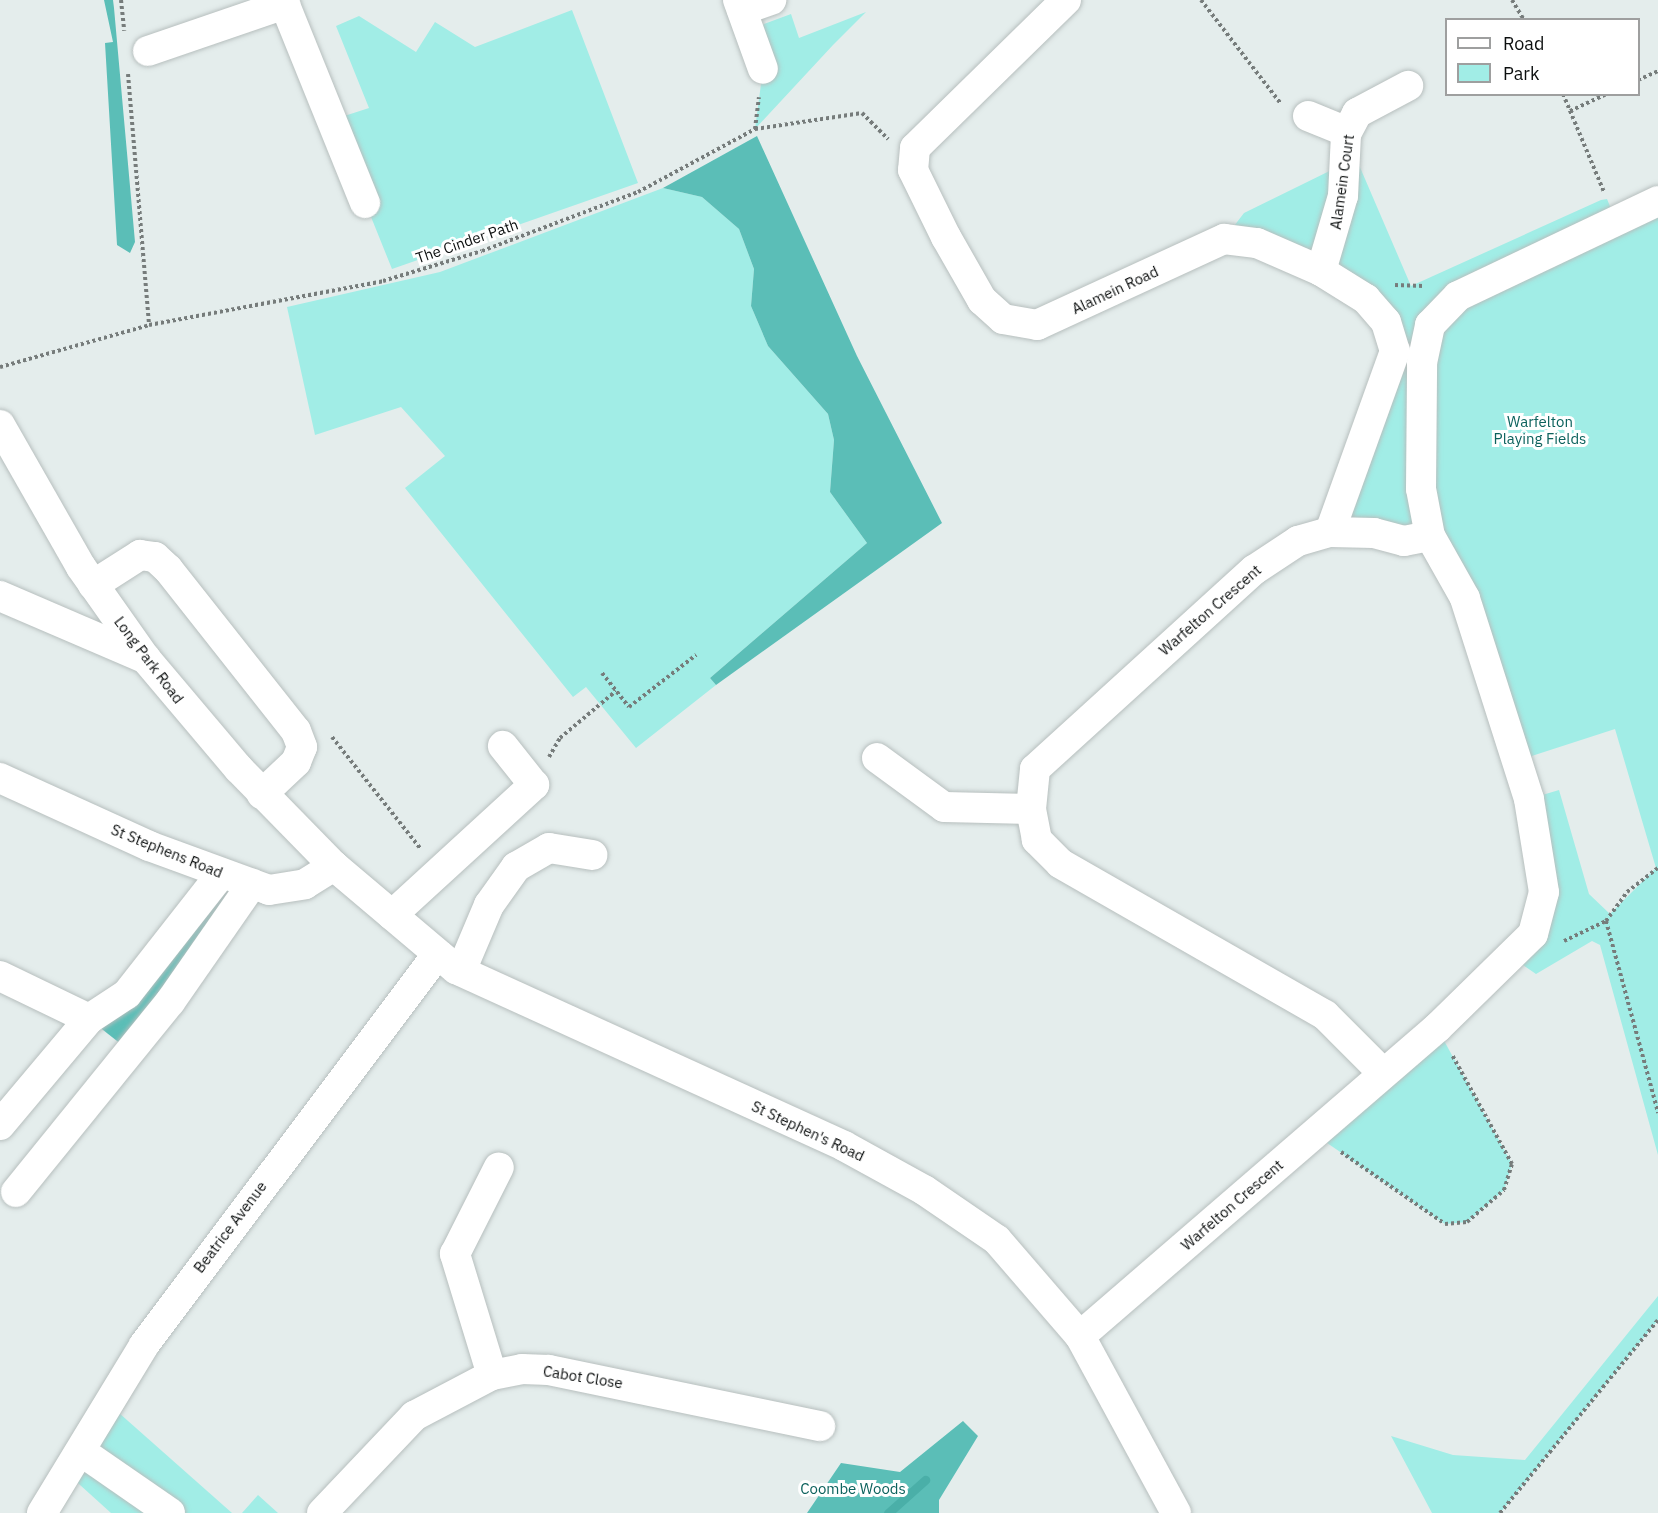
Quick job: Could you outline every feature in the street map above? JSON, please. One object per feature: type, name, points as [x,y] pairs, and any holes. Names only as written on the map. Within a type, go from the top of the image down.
[{"type":"street","points":[[763,69],[740,5],[771,0]]},
{"type":"street","points":[[915,148],[1066,0]]},
{"type":"street","points":[[133,53],[284,2],[365,203]]},
{"type":"street","name":"Alamein Court","points":[[1321,271],[1343,196],[1347,132],[1357,112],[1408,86]]},
{"type":"street","points":[[1308,116],[1347,132]]},
{"type":"street","name":"Alamein Road","points":[[915,148],[913,170],[946,237],[982,300],[1003,319],[1037,325],[1224,239],[1257,243],[1321,271],[1366,299],[1386,322],[1395,351],[1330,532]]},
{"type":"street","points":[[1430,536],[1421,489],[1419,415],[1430,325],[1458,296],[1658,201]]},
{"type":"street","name":"Long Park Road","points":[[0,425],[93,585],[146,659],[262,794],[334,866]]},
{"type":"street","name":"Warfelton Crescent","points":[[1080,1336],[1437,1028],[1523,949],[1533,934],[1544,892],[1529,799],[1465,598],[1430,536],[1404,542],[1374,533],[1330,532],[1298,541],[1254,570],[1075,730],[1035,769],[1031,809],[1037,840],[1060,863],[1316,1009],[1383,1073]]},
{"type":"street","points":[[93,585],[140,555],[155,556],[168,569],[296,731],[302,747],[296,762],[262,794]]},
{"type":"street","points":[[0,596],[146,659]]},
{"type":"street","points":[[392,915],[534,785],[503,746]]},
{"type":"street","points":[[877,758],[944,807],[1031,809]]},
{"type":"street","name":"St Stephens Road","points":[[0,778],[221,874],[252,884],[286,891],[334,866]]},
{"type":"street","name":"Beatrice Avenue","points":[[42,1513],[82,1452],[144,1345],[216,1244],[449,963],[516,867],[549,848],[592,855]]},
{"type":"street","name":"St Stephen's Road","points":[[334,866],[449,963],[844,1146],[924,1190],[997,1240],[1080,1336],[1176,1513]]},
{"type":"street","points":[[0,1125],[89,1019],[127,994],[221,874]]},
{"type":"street","points":[[16,1192],[170,1002],[252,884]]},
{"type":"street","points":[[0,976],[89,1019]]},
{"type":"street","points":[[492,1375],[455,1254],[499,1167]]},
{"type":"street","name":"Cabot Close","points":[[322,1513],[414,1416],[492,1375],[549,1370],[820,1426]]},
{"type":"street","points":[[82,1452],[170,1513]]},
{"type":"path","points":[[121,0],[133,53],[149,325]]},
{"type":"path","points":[[1201,0],[1282,105],[1308,116]]},
{"type":"path","points":[[1512,0],[1523,18]]},
{"type":"path","points":[[1640,79],[1658,70]]},
{"type":"path","points":[[1564,96],[1616,221]]},
{"type":"path","points":[[1570,111],[1602,96]]},
{"type":"path","name":"The Cinder Path","points":[[0,367],[149,325],[382,281],[482,250],[638,192],[755,129],[862,113],[890,140],[915,148]]},
{"type":"path","points":[[602,673],[629,707],[696,655]]},
{"type":"path","points":[[534,785],[560,738],[616,691]]},
{"type":"path","points":[[1658,868],[1627,892],[1606,921],[1658,1113]]},
{"type":"path","points":[[1314,1134],[1445,1224],[1467,1222],[1498,1195],[1512,1164],[1437,1028]]},
{"type":"path","points":[[1500,1513],[1658,1320]]},
{"type":"green space","points":[[104,0],[113,0],[114,8],[135,242],[130,253],[117,245],[105,43],[113,42]]},
{"type":"green space","points":[[572,10],[638,183],[392,269],[332,120],[369,108],[336,26],[359,16],[416,52],[435,22],[475,47]]},
{"type":"green space","points":[[866,12],[755,129],[763,69],[754,45],[764,24],[791,14],[799,38]]},
{"type":"green space","points":[[757,136],[857,356],[942,523],[716,685],[710,678],[867,543],[830,492],[834,440],[828,414],[768,346],[751,306],[754,269],[739,229],[702,197],[663,188]]},
{"type":"green space","name":"Warfelton Playing Fields","points":[[1356,158],[1411,286],[1601,200],[1607,199],[1616,221],[1658,202],[1658,1155],[1600,945],[1592,941],[1536,974],[1513,958],[1533,934],[1529,799],[1559,790],[1589,894],[1610,914],[1656,868],[1615,729],[1516,761],[1430,536],[1330,532],[1395,351],[1366,299],[1224,239],[1244,213]]},
{"type":"green space","points":[[663,188],[702,197],[739,229],[754,269],[751,306],[768,346],[828,414],[834,440],[830,492],[867,543],[710,678],[716,685],[636,748],[586,687],[573,697],[405,488],[445,456],[401,407],[315,435],[287,307],[440,272]]},
{"type":"green space","points":[[221,874],[252,884],[131,1052],[98,1026]]},
{"type":"green space","points":[[1437,1028],[1512,1164],[1504,1190],[1467,1222],[1445,1224],[1314,1134]]},
{"type":"green space","points":[[1658,1296],[1658,1320],[1500,1513],[1432,1513],[1391,1436],[1453,1455],[1525,1460]]},
{"type":"green space","points":[[110,1405],[232,1513],[111,1513],[69,1475]]},
{"type":"green space","name":"Coombe Woods","points":[[963,1421],[978,1436],[939,1500],[939,1513],[807,1513],[841,1463],[900,1472]]},
{"type":"green space","points":[[258,1495],[278,1513],[242,1513]]},
{"type":"waterway","points":[[888,1513],[925,1480]]}]
